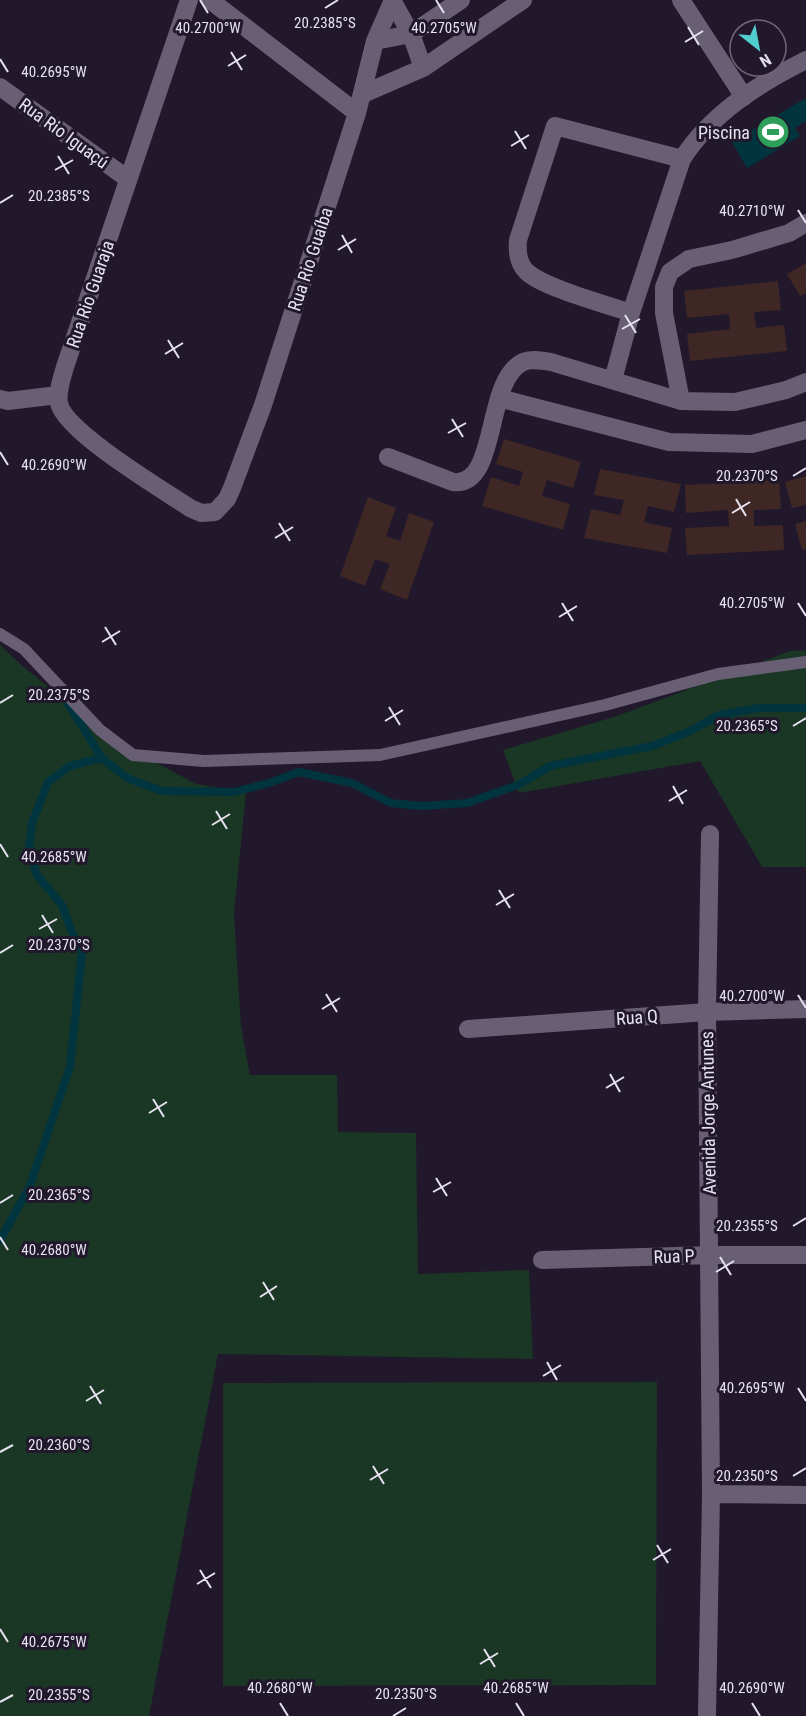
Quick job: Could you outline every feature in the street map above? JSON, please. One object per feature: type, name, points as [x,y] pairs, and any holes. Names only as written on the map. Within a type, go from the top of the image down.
[{"type":"street","name":"Rua Rio Guaraja","points":[[58,395],[65,367],[189,0]]},
{"type":"street","points":[[210,0],[357,113]]},
{"type":"street","points":[[375,41],[411,34],[461,0]]},
{"type":"street","points":[[363,94],[423,68],[523,0]]},
{"type":"street","points":[[681,0],[744,97]]},
{"type":"street","points":[[393,1],[411,34],[423,68]]},
{"type":"street","name":"Rua Rio Guaíba","points":[[58,395],[63,413],[82,434],[190,508],[201,513],[215,512],[227,499],[263,405],[363,94],[375,41],[393,1]]},
{"type":"street","points":[[613,380],[631,313],[682,159],[702,131],[744,97],[806,60]]},
{"type":"street","name":"Rua Rio Iguaçú","points":[[0,87],[129,179]]},
{"type":"street","points":[[631,313],[546,284],[525,270],[519,258],[518,240],[555,126],[682,159]]},
{"type":"street","points":[[681,401],[664,313],[664,287],[670,272],[689,259],[732,250],[789,233],[806,223]]},
{"type":"street","points":[[388,457],[453,482],[468,481],[483,459],[499,398],[512,372],[518,365],[530,360],[551,362],[681,401],[735,402],[786,390],[806,382]]},
{"type":"street","points":[[0,399],[8,401],[58,395]]},
{"type":"street","points":[[499,398],[669,442],[752,444],[806,430]]},
{"type":"street","name":"Avenida Jorge Antunes","points":[[707,1716],[711,1494],[707,1012],[710,834]]},
{"type":"street","name":"Rua Q","points":[[468,1029],[707,1012],[806,1009]]},
{"type":"street","name":"Rua P","points":[[542,1260],[710,1255],[806,1255]]},
{"type":"street","points":[[711,1494],[806,1495]]},
{"type":"lane","points":[[0,634],[24,650],[100,730],[133,755],[204,761],[380,755],[605,705],[718,674],[806,662]]},
{"type":"green space","points":[[0,645],[114,740],[196,784],[246,792],[234,914],[241,1026],[250,1075],[337,1075],[338,1132],[416,1133],[418,1274],[529,1270],[533,1359],[218,1354],[149,1716],[0,1716]]},
{"type":"green space","points":[[806,650],[806,867],[762,867],[700,761],[519,793],[503,750],[617,716],[790,651]]},
{"type":"green space","points":[[657,1382],[656,1685],[223,1686],[223,1383]]},
{"type":"water","name":"Piscina","points":[[806,98],[806,121],[795,128],[800,136],[747,168],[732,142]]},
{"type":"building","points":[[806,263],[806,293],[800,296],[787,274]]},
{"type":"building","points":[[778,281],[781,310],[754,312],[756,328],[784,325],[787,351],[690,361],[687,334],[730,329],[729,314],[687,318],[684,291]]},
{"type":"building","points":[[504,439],[581,462],[573,488],[547,480],[542,496],[570,504],[563,530],[482,506],[491,477],[519,486],[523,472],[496,464]]},
{"type":"building","points":[[600,469],[681,484],[674,512],[648,506],[644,522],[672,528],[667,553],[584,538],[591,509],[620,515],[624,500],[594,495]]},
{"type":"building","points":[[806,476],[806,505],[792,508],[785,482]]},
{"type":"building","points":[[779,480],[781,509],[754,510],[754,526],[783,525],[784,550],[687,555],[685,528],[729,526],[728,510],[686,513],[685,485]]},
{"type":"building","points":[[368,497],[396,508],[386,536],[400,541],[409,513],[434,522],[407,600],[380,589],[390,564],[375,559],[365,586],[340,576]]},
{"type":"building","points":[[806,521],[806,549],[802,550],[795,524]]},
{"type":"waterway","points":[[65,699],[102,758],[127,778],[162,791],[234,792],[299,772],[352,783],[391,803],[421,806],[467,803],[518,785],[550,766],[652,746],[688,732],[719,715],[759,708],[806,708]]},
{"type":"waterway","points":[[0,1240],[29,1188],[70,1067],[82,951],[62,905],[37,875],[29,850],[32,823],[48,782],[70,766],[102,758]]},
{"type":"place","name":"Piscina","points":[[773,132]]}]
